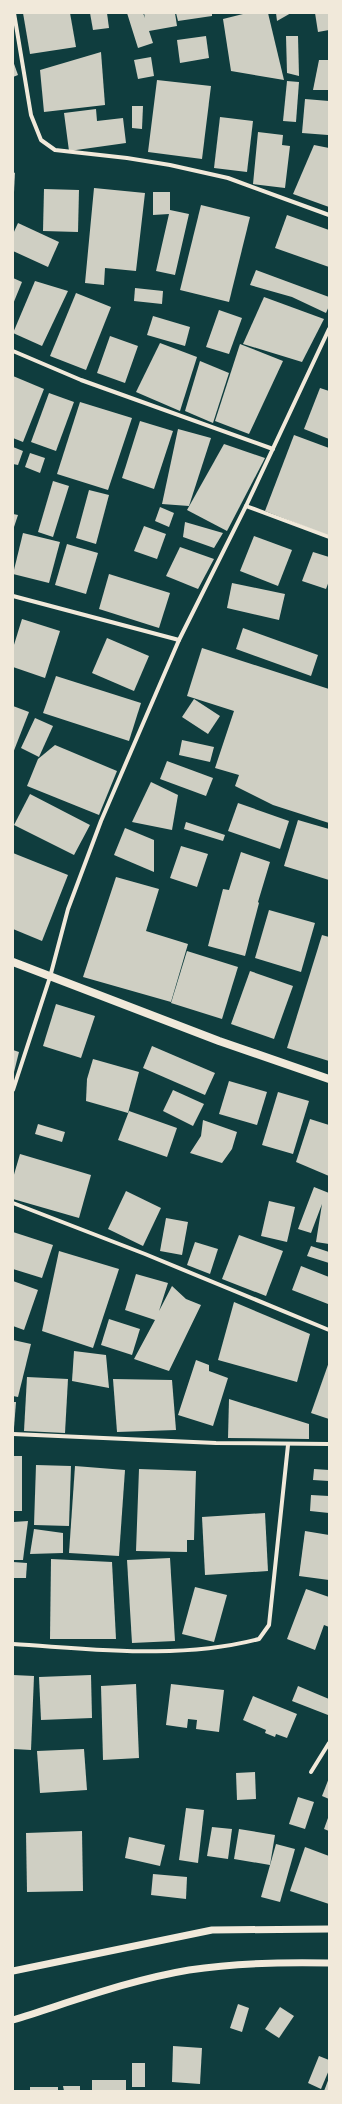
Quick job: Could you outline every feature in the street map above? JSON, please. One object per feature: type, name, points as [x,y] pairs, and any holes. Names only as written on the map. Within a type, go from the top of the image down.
[{"type":"main road","points":[[13,962],[219,1040],[329,1079]]},
{"type":"street","points":[[14,13],[31,115],[41,140],[55,150],[127,158],[228,178],[329,215]]},
{"type":"street","points":[[13,1090],[50,976],[68,909],[101,821],[179,640],[246,506],[329,329]]},
{"type":"street","points":[[13,351],[81,380],[273,449]]},
{"type":"street","points":[[246,506],[329,536]]},
{"type":"street","points":[[13,596],[179,640]]},
{"type":"street","points":[[13,1203],[145,1254],[231,1291],[329,1330]]},
{"type":"street","points":[[13,1434],[288,1445],[329,1444]]},
{"type":"street","points":[[13,1644],[156,1653],[240,1644],[259,1640],[269,1625],[288,1445]]},
{"type":"street","points":[[312,1772],[329,1743]]},
{"type":"street","points":[[13,1971],[212,1930],[329,1929]]},
{"type":"street","points":[[13,2020],[142,1980],[189,1970],[271,1962],[329,1963]]},
{"type":"building","points":[[23,13],[70,13],[76,47],[30,54]]},
{"type":"building","points":[[90,13],[107,13],[109,28],[93,30]]},
{"type":"building","points":[[127,13],[143,13],[145,18],[144,13],[175,13],[177,26],[149,31],[153,43],[138,48]]},
{"type":"building","points":[[176,13],[212,13],[212,16],[178,21]]},
{"type":"building","points":[[268,13],[284,80],[231,71],[223,19],[243,14]]},
{"type":"building","points":[[276,13],[291,13],[277,21]]},
{"type":"building","points":[[315,13],[329,13],[329,30],[318,32]]},
{"type":"building","points":[[206,36],[209,58],[180,63],[177,40]]},
{"type":"building","points":[[286,36],[298,36],[299,76],[287,73]]},
{"type":"building","points":[[101,52],[105,105],[44,112],[40,70]]},
{"type":"building","points":[[151,57],[154,76],[138,79],[134,60]]},
{"type":"building","points":[[319,60],[329,60],[329,90],[313,90]]},
{"type":"building","points":[[13,61],[18,75],[13,77]]},
{"type":"building","points":[[157,80],[211,86],[202,159],[148,152]]},
{"type":"building","points":[[287,81],[299,82],[296,122],[283,121]]},
{"type":"building","points":[[305,99],[329,101],[328,135],[302,133]]},
{"type":"building","points":[[132,106],[143,106],[142,129],[132,128]]},
{"type":"building","points":[[96,109],[97,121],[123,118],[126,143],[69,151],[64,113]]},
{"type":"building","points":[[220,117],[253,121],[247,172],[214,168]]},
{"type":"building","points":[[258,132],[283,135],[282,145],[290,146],[285,188],[253,184]]},
{"type":"building","points":[[314,145],[329,148],[329,207],[293,194]]},
{"type":"building","points":[[13,172],[15,173],[14,192],[13,192]]},
{"type":"building","points":[[94,188],[145,193],[136,271],[105,268],[104,285],[85,283]]},
{"type":"building","points":[[44,189],[79,190],[78,232],[43,231]]},
{"type":"building","points":[[153,192],[170,192],[170,210],[189,214],[175,275],[156,271],[169,214],[153,215]]},
{"type":"building","points":[[201,205],[250,217],[229,302],[180,290]]},
{"type":"building","points":[[287,215],[329,230],[329,267],[275,248]]},
{"type":"building","points":[[18,223],[59,242],[48,267],[13,251],[13,234]]},
{"type":"building","points":[[256,270],[329,297],[329,306],[326,313],[292,297],[250,285]]},
{"type":"building","points":[[13,278],[22,282],[13,304]]},
{"type":"building","points":[[35,281],[68,291],[42,346],[13,333]]},
{"type":"building","points":[[135,288],[163,291],[162,304],[134,301]]},
{"type":"building","points":[[76,293],[111,307],[86,370],[50,356]]},
{"type":"building","points":[[264,297],[324,319],[302,362],[243,344]]},
{"type":"building","points":[[219,310],[242,318],[229,354],[206,347]]},
{"type":"building","points":[[153,316],[190,327],[185,346],[147,335]]},
{"type":"building","points":[[110,336],[138,346],[125,383],[97,373]]},
{"type":"building","points":[[160,343],[197,357],[180,411],[136,392]]},
{"type":"building","points":[[240,344],[283,361],[249,434],[215,421]]},
{"type":"building","points":[[200,361],[229,373],[213,423],[185,411]]},
{"type":"building","points":[[13,376],[44,389],[23,442],[13,438]]},
{"type":"building","points":[[320,388],[329,391],[329,439],[304,429]]},
{"type":"building","points":[[49,393],[74,402],[56,451],[31,442]]},
{"type":"building","points":[[80,402],[132,418],[108,490],[57,474]]},
{"type":"building","points":[[140,421],[173,431],[154,489],[122,478]]},
{"type":"building","points":[[178,429],[211,438],[189,506],[162,504]]},
{"type":"building","points":[[294,435],[329,448],[329,536],[265,511]]},
{"type":"building","points":[[224,444],[265,458],[227,531],[187,510]]},
{"type":"building","points":[[13,447],[23,451],[18,465],[13,464]]},
{"type":"building","points":[[30,453],[45,458],[40,473],[25,467]]},
{"type":"building","points":[[53,481],[69,486],[53,537],[38,532]]},
{"type":"building","points":[[89,490],[109,495],[96,544],[76,538]]},
{"type":"building","points":[[160,507],[174,513],[169,527],[155,521]]},
{"type":"building","points":[[13,514],[18,515],[13,530]]},
{"type":"building","points":[[185,522],[223,533],[214,548],[183,537]]},
{"type":"building","points":[[144,526],[166,534],[157,559],[134,551]]},
{"type":"building","points":[[23,533],[60,542],[49,583],[13,574]]},
{"type":"building","points":[[254,536],[292,550],[278,586],[240,571]]},
{"type":"building","points":[[67,544],[98,553],[86,594],[55,585]]},
{"type":"building","points":[[180,547],[214,559],[198,589],[166,576]]},
{"type":"building","points":[[313,552],[329,557],[329,581],[326,589],[302,581]]},
{"type":"building","points":[[109,574],[170,593],[159,628],[99,609]]},
{"type":"building","points":[[232,583],[285,594],[279,620],[227,608]]},
{"type":"building","points":[[22,619],[60,631],[45,678],[13,667],[13,648]]},
{"type":"building","points":[[243,628],[318,655],[311,676],[236,649]]},
{"type":"building","points":[[107,638],[149,656],[134,691],[92,673]]},
{"type":"building","points":[[202,648],[329,689],[329,823],[273,805],[235,786],[239,775],[215,768],[234,711],[187,696]]},
{"type":"building","points":[[56,676],[141,703],[129,741],[43,713]]},
{"type":"building","points":[[194,699],[220,716],[208,734],[182,717]]},
{"type":"building","points":[[13,706],[29,712],[13,753]]},
{"type":"building","points":[[35,718],[53,726],[39,757],[21,748]]},
{"type":"building","points":[[182,740],[214,747],[210,762],[179,755]]},
{"type":"building","points":[[55,745],[117,771],[99,815],[27,786],[38,759]]},
{"type":"building","points":[[167,761],[213,778],[206,796],[160,779]]},
{"type":"building","points":[[151,782],[178,795],[172,830],[132,822]]},
{"type":"building","points":[[30,794],[90,825],[74,855],[14,825]]},
{"type":"building","points":[[238,803],[289,821],[280,849],[228,831]]},
{"type":"building","points":[[298,820],[329,829],[329,880],[284,866]]},
{"type":"building","points":[[186,822],[225,835],[223,841],[184,829]]},
{"type":"building","points":[[125,828],[154,840],[154,872],[114,855]]},
{"type":"building","points":[[181,846],[208,854],[197,887],[170,878]]},
{"type":"building","points":[[241,852],[270,862],[258,902],[259,903],[245,956],[208,946],[223,889],[229,890]]},
{"type":"building","points":[[13,853],[68,875],[42,941],[13,929]]},
{"type":"building","points":[[116,877],[159,889],[146,931],[188,944],[171,1002],[83,977]]},
{"type":"building","points":[[269,910],[315,923],[301,972],[255,958]]},
{"type":"building","points":[[322,935],[329,937],[329,1061],[287,1048]]},
{"type":"building","points":[[187,951],[238,967],[222,1019],[171,1003]]},
{"type":"building","points":[[250,971],[293,986],[274,1039],[231,1024]]},
{"type":"building","points":[[56,1004],[95,1016],[81,1058],[43,1046]]},
{"type":"building","points":[[152,1046],[215,1073],[205,1095],[143,1068]]},
{"type":"building","points":[[13,1050],[19,1052],[14,1072],[13,1072]]},
{"type":"building","points":[[93,1059],[139,1072],[128,1113],[86,1101],[87,1079]]},
{"type":"building","points":[[229,1081],[267,1092],[257,1125],[219,1114]]},
{"type":"building","points":[[173,1090],[204,1104],[193,1126],[163,1111]]},
{"type":"building","points":[[278,1092],[309,1101],[293,1154],[262,1145]]},
{"type":"building","points":[[129,1111],[177,1128],[167,1157],[118,1140]]},
{"type":"building","points":[[310,1119],[329,1125],[329,1176],[296,1162]]},
{"type":"building","points":[[203,1120],[237,1132],[232,1149],[222,1163],[190,1153],[201,1136]]},
{"type":"building","points":[[38,1124],[65,1132],[62,1142],[35,1134]]},
{"type":"building","points":[[20,1154],[91,1175],[79,1218],[13,1199],[13,1178]]},
{"type":"building","points":[[314,1187],[329,1193],[329,1244],[316,1242],[322,1204],[311,1233],[298,1229]]},
{"type":"building","points":[[126,1191],[161,1208],[143,1246],[108,1229]]},
{"type":"building","points":[[269,1201],[295,1207],[287,1242],[261,1236]]},
{"type":"building","points":[[166,1218],[188,1222],[182,1255],[160,1251]]},
{"type":"building","points":[[13,1232],[53,1245],[42,1278],[13,1269]]},
{"type":"building","points":[[239,1235],[283,1251],[266,1296],[222,1279]]},
{"type":"building","points":[[195,1242],[218,1249],[210,1274],[187,1265]]},
{"type":"building","points":[[311,1246],[329,1252],[329,1263],[307,1256]]},
{"type":"building","points":[[59,1251],[119,1269],[93,1348],[42,1331]]},
{"type":"building","points":[[301,1266],[329,1277],[328,1304],[292,1290]]},
{"type":"building","points":[[136,1274],[168,1283],[159,1311],[172,1286],[186,1299],[201,1305],[169,1371],[134,1359],[155,1320],[125,1310]]},
{"type":"building","points":[[13,1281],[38,1290],[24,1330],[13,1326]]},
{"type":"building","points":[[234,1302],[310,1334],[297,1382],[218,1360]]},
{"type":"building","points":[[109,1319],[140,1329],[132,1355],[101,1345]]},
{"type":"building","points":[[13,1340],[31,1344],[18,1397],[13,1396]]},
{"type":"building","points":[[74,1351],[106,1355],[109,1388],[72,1381]]},
{"type":"building","points":[[196,1360],[209,1365],[209,1371],[228,1378],[213,1426],[178,1415]]},
{"type":"building","points":[[329,1362],[329,1419],[311,1413]]},
{"type":"building","points":[[27,1377],[68,1379],[65,1433],[24,1431]]},
{"type":"building","points":[[113,1379],[172,1380],[176,1430],[117,1432]]},
{"type":"building","points":[[229,1399],[309,1424],[309,1439],[228,1438]]},
{"type":"building","points":[[13,1402],[16,1402],[14,1428],[13,1428]]},
{"type":"building","points":[[13,1456],[22,1456],[22,1511],[13,1511]]},
{"type":"building","points":[[36,1465],[71,1466],[69,1526],[34,1525]]},
{"type":"building","points":[[75,1466],[125,1470],[119,1556],[69,1553]]},
{"type":"building","points":[[139,1469],[196,1471],[194,1540],[187,1540],[187,1552],[136,1551]]},
{"type":"building","points":[[314,1469],[329,1470],[329,1481],[313,1480]]},
{"type":"building","points":[[311,1495],[329,1496],[329,1513],[310,1511]]},
{"type":"building","points":[[265,1513],[268,1571],[205,1575],[202,1517]]},
{"type":"building","points":[[28,1521],[23,1560],[13,1560],[13,1522]]},
{"type":"building","points":[[34,1529],[63,1533],[63,1553],[30,1554]]},
{"type":"building","points":[[305,1531],[329,1535],[329,1580],[299,1576]]},
{"type":"building","points":[[170,1558],[175,1641],[132,1643],[127,1560]]},
{"type":"building","points":[[51,1559],[112,1562],[116,1639],[50,1639]]},
{"type":"building","points":[[13,1562],[27,1563],[26,1578],[13,1578]]},
{"type":"building","points":[[195,1587],[227,1595],[214,1642],[182,1634]]},
{"type":"building","points":[[306,1589],[329,1597],[329,1627],[324,1625],[315,1650],[287,1639]]},
{"type":"building","points":[[13,1675],[34,1676],[31,1750],[13,1749]]},
{"type":"building","points":[[91,1675],[92,1718],[41,1720],[39,1677]]},
{"type":"building","points":[[136,1684],[139,1758],[103,1760],[101,1686]]},
{"type":"building","points":[[171,1684],[224,1690],[219,1732],[196,1729],[197,1720],[188,1719],[187,1728],[166,1725]]},
{"type":"building","points":[[298,1686],[329,1699],[328,1715],[292,1701]]},
{"type":"building","points":[[253,1696],[297,1714],[287,1738],[276,1734],[275,1737],[265,1733],[266,1730],[243,1720]]},
{"type":"building","points":[[84,1749],[87,1790],[40,1793],[37,1751]]},
{"type":"building","points":[[255,1772],[256,1799],[237,1800],[236,1773]]},
{"type":"building","points":[[329,1778],[329,1799],[322,1796]]},
{"type":"building","points":[[298,1797],[314,1802],[305,1829],[289,1824]]},
{"type":"building","points":[[186,1808],[204,1810],[198,1863],[179,1860]]},
{"type":"building","points":[[328,1818],[329,1819],[329,1831],[324,1829]]},
{"type":"building","points":[[212,1827],[232,1829],[228,1859],[207,1856]]},
{"type":"building","points":[[239,1829],[275,1835],[270,1865],[234,1859]]},
{"type":"building","points":[[82,1831],[83,1891],[27,1892],[26,1833]]},
{"type":"building","points":[[129,1837],[165,1845],[160,1866],[125,1858]]},
{"type":"building","points":[[276,1844],[295,1849],[280,1902],[261,1897]]},
{"type":"building","points":[[305,1847],[329,1856],[329,1904],[290,1891]]},
{"type":"building","points":[[153,1874],[187,1877],[186,1899],[151,1895]]},
{"type":"building","points":[[238,2004],[249,2008],[242,2032],[230,2028]]},
{"type":"building","points":[[280,2007],[294,2016],[279,2038],[265,2029]]},
{"type":"building","points":[[173,2046],[202,2048],[200,2084],[172,2082]]},
{"type":"building","points":[[319,2056],[329,2060],[329,2070],[321,2089],[308,2083]]},
{"type":"building","points":[[132,2063],[145,2063],[145,2087],[132,2087]]},
{"type":"building","points":[[329,2078],[329,2091],[324,2091]]},
{"type":"building","points":[[92,2080],[126,2080],[126,2091],[92,2091]]},
{"type":"building","points":[[63,2086],[80,2086],[80,2091],[64,2091]]},
{"type":"building","points":[[30,2087],[58,2087],[58,2091],[30,2091]]}]
